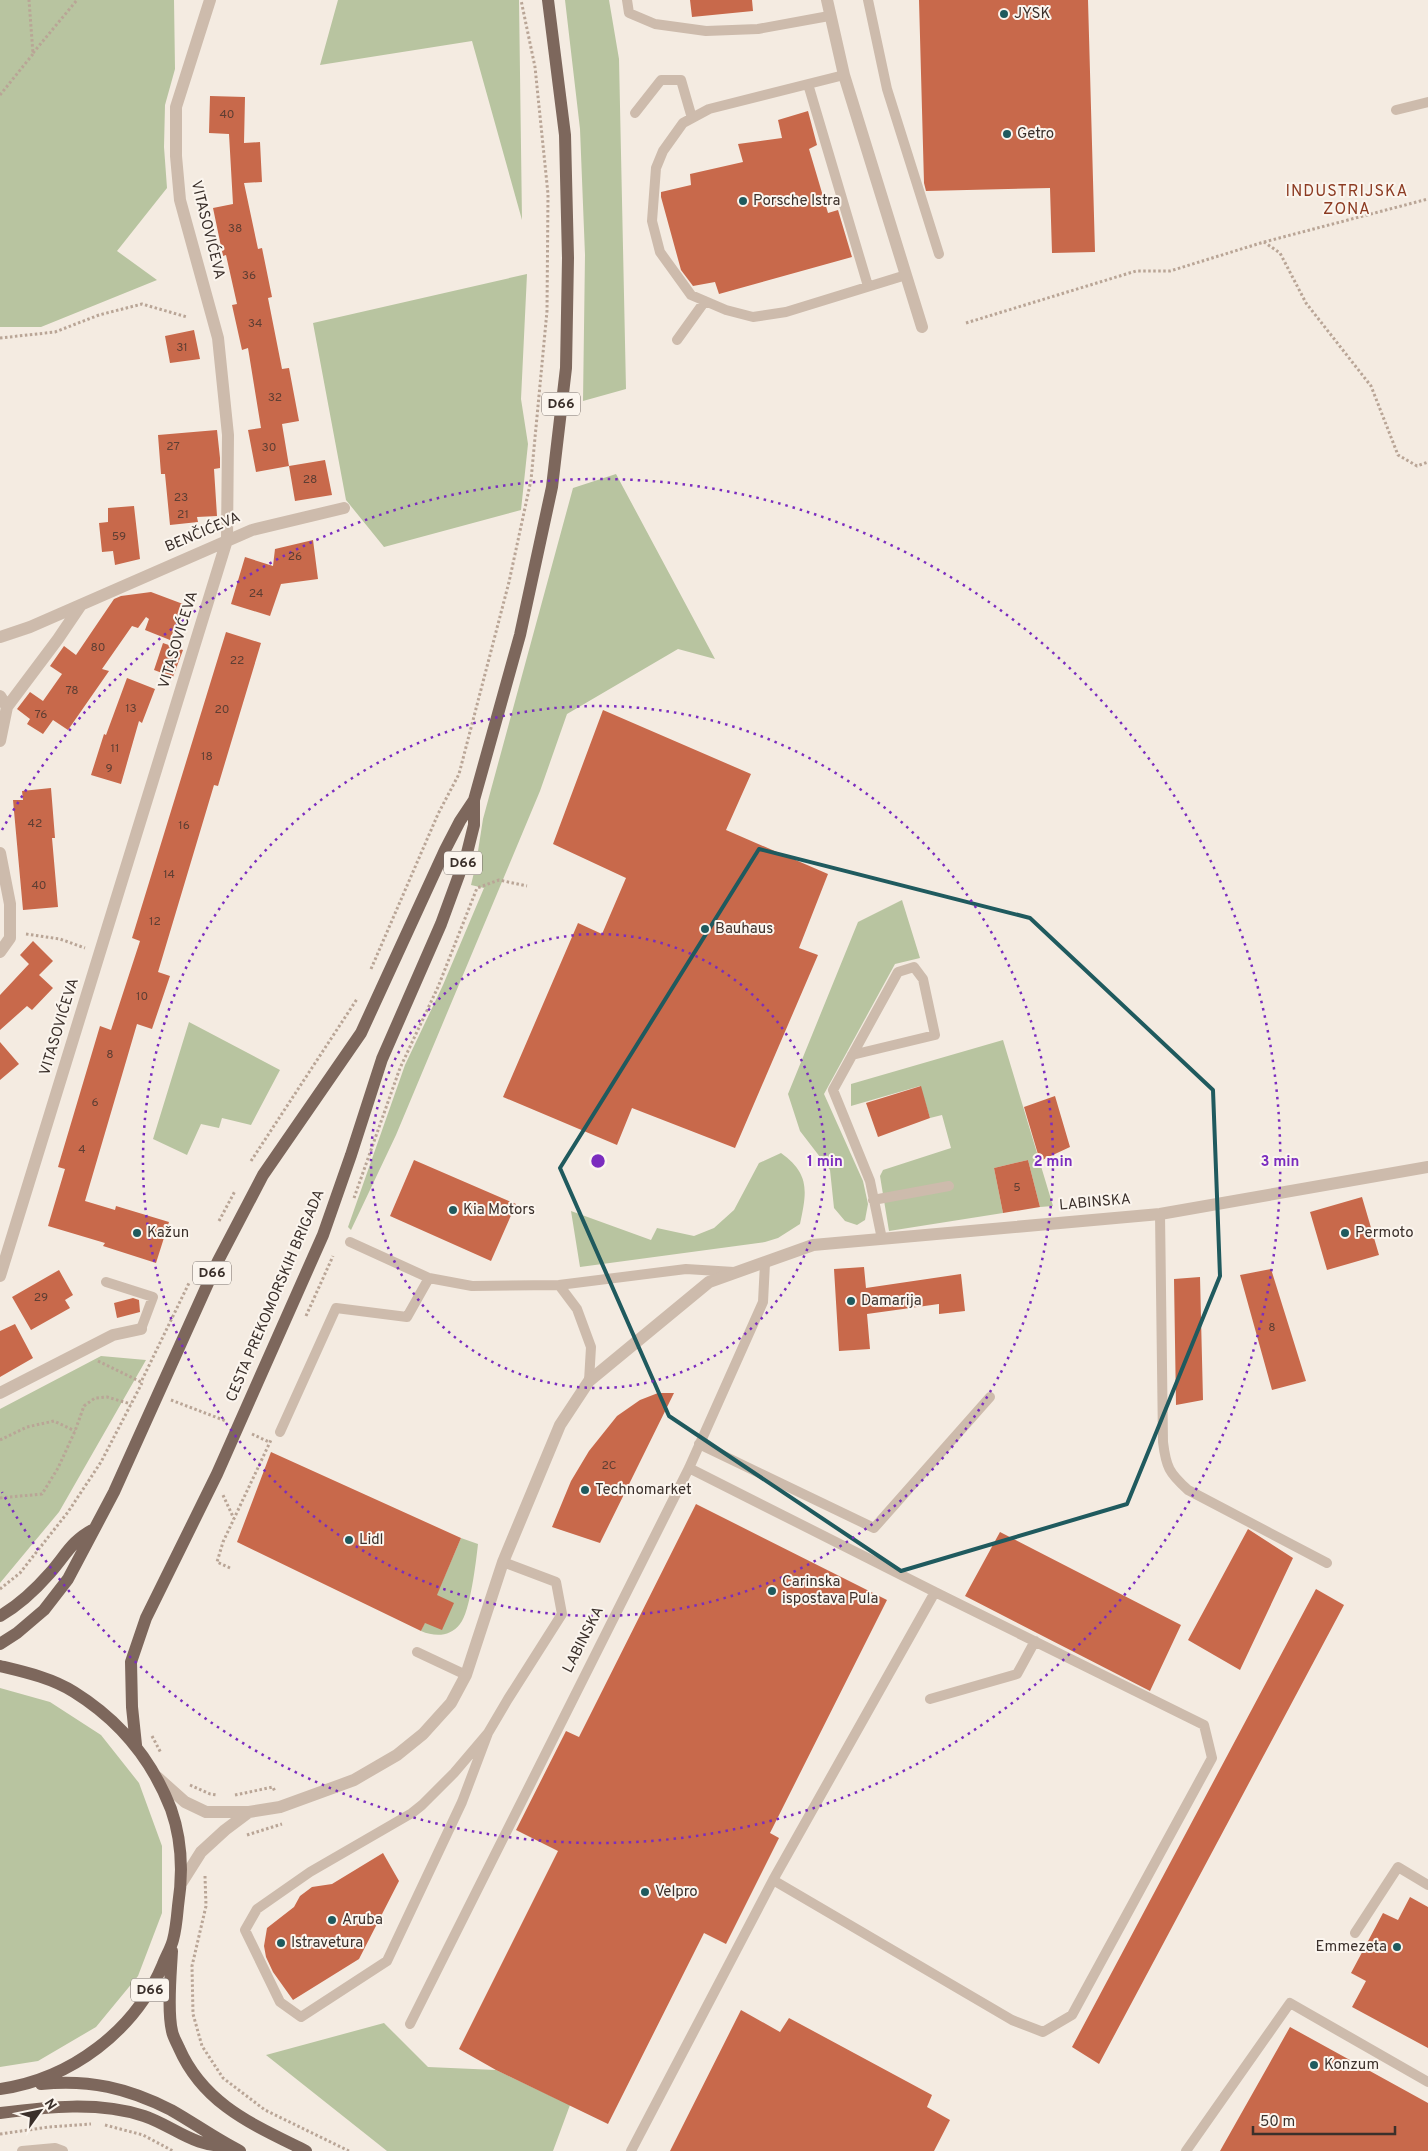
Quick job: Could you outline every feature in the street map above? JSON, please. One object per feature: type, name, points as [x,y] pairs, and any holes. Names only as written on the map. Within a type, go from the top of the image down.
[{"type":"main road","name":"CESTA PREKOMORSKIH BRIGADA","points":[[136,1745],[132,1707],[131,1662],[146,1618],[217,1474],[322,1236],[382,1059],[441,924],[467,853],[474,825],[474,800],[520,635],[552,487],[566,368],[568,258],[565,135],[548,0]]},
{"type":"main road","name":"CESTA PREKOMORSKIH BRIGADA","points":[[94,1530],[114,1492],[218,1261],[264,1175],[361,1033],[445,850],[460,821],[474,800]]},
{"type":"main road","points":[[0,1616],[21,1602],[50,1573],[72,1543],[94,1530]]},
{"type":"main road","name":"D66","points":[[0,1644],[44,1610],[68,1579],[94,1530]]},
{"type":"main road","name":"D66","points":[[0,1666],[35,1674],[73,1691],[107,1715],[136,1745],[157,1778],[171,1811],[180,1846],[182,1882],[173,1941],[170,1988],[172,2030],[184,2060],[204,2088],[227,2109],[306,2151]]},
{"type":"main road","name":"D66","points":[[21,2086],[62,2071],[106,2042],[131,2017],[156,1981],[173,1941]]},
{"type":"main road","name":"D66","points":[[0,2089],[62,2082],[102,2084],[142,2096],[235,2148]]},
{"type":"main road","points":[[0,2113],[67,2106],[106,2108],[144,2116],[198,2143],[216,2147],[235,2148]]},
{"type":"street","name":"VITASOVIĆEVA","points":[[0,1276],[227,540],[228,435],[218,338],[180,200],[176,156],[176,107],[210,0]]},
{"type":"street","points":[[826,0],[844,74],[922,327]]},
{"type":"street","name":"BENČIĆEVA","points":[[0,637],[30,627],[252,530],[344,508]]},
{"type":"street","points":[[0,741],[3,702],[58,639],[81,605]]},
{"type":"street","points":[[0,853],[10,904],[10,938],[0,952]]},
{"type":"street","name":"LABINSKA","points":[[157,1778],[185,1802],[206,1812],[250,1812],[280,1807],[354,1780],[397,1755],[423,1734],[451,1703],[466,1675],[504,1562],[560,1425],[589,1382],[709,1282],[813,1245],[1160,1214],[1428,1166]]},
{"type":"street","points":[[0,1393],[113,1335],[141,1329]]},
{"type":"street","name":"LABINSKA","points":[[182,1882],[201,1852],[225,1830],[250,1812]]},
{"type":"lane","points":[[627,0],[629,12],[655,24],[706,31],[758,29],[830,16]]},
{"type":"lane","points":[[868,0],[887,89],[939,254]]},
{"type":"lane","points":[[844,74],[709,109],[683,123],[663,151],[656,168],[652,221],[660,252],[691,295],[726,310],[753,317],[786,312],[906,275]]},
{"type":"lane","points":[[635,113],[661,80],[680,80],[692,118]]},
{"type":"lane","points":[[808,84],[868,286]]},
{"type":"lane","points":[[1396,110],[1428,102]]},
{"type":"lane","points":[[677,340],[705,301]]},
{"type":"lane","points":[[852,1056],[935,1035],[923,979],[914,967],[898,972],[833,1090],[870,1180],[882,1239]]},
{"type":"lane","points":[[873,1200],[949,1186]]},
{"type":"lane","points":[[1160,1214],[1163,1442],[1166,1464],[1172,1476],[1188,1490],[1327,1563]]},
{"type":"lane","points":[[350,1242],[428,1278],[472,1286],[558,1285],[686,1269],[736,1272]]},
{"type":"lane","name":"LABINSKA","points":[[410,2024],[689,1468],[763,1302],[766,1263]]},
{"type":"lane","points":[[280,1432],[336,1308],[407,1317],[428,1278]]},
{"type":"lane","points":[[106,1282],[153,1297],[141,1329]]},
{"type":"lane","points":[[558,1285],[577,1309],[591,1347],[589,1382]]},
{"type":"lane","points":[[700,1444],[874,1528],[990,1397]]},
{"type":"lane","points":[[689,1468],[1204,1725],[1212,1758],[1072,2015],[1043,2032],[1012,2020],[773,1880]]},
{"type":"lane","points":[[488,1733],[462,1802],[387,1961],[301,2017],[280,2002],[245,1930],[257,1909],[310,1872],[412,1813],[432,1796],[488,1733],[562,1614],[556,1582],[504,1562]]},
{"type":"lane","points":[[631,2151],[773,1880],[935,1592]]},
{"type":"lane","points":[[930,1698],[1018,1674],[1035,1641]]},
{"type":"lane","points":[[417,1652],[466,1675]]},
{"type":"lane","points":[[1355,1933],[1398,1867],[1428,1885]]},
{"type":"lane","points":[[1186,2151],[1290,2003],[1428,2082]]},
{"type":"lane","points":[[22,2151],[55,2148],[63,2151]]},
{"type":"path","points":[[29,0],[33,54]]},
{"type":"path","points":[[0,95],[77,0]]},
{"type":"path","points":[[370,971],[438,814],[459,774],[509,582],[531,480],[547,311],[548,194],[535,67],[521,0]]},
{"type":"path","points":[[966,323],[1136,271],[1170,271],[1264,242],[1428,200]]},
{"type":"path","points":[[1264,242],[1280,253],[1306,303],[1371,386],[1398,455],[1417,466],[1428,462]]},
{"type":"path","points":[[0,338],[55,332],[99,315],[142,304],[187,317]]},
{"type":"path","points":[[477,888],[499,880],[526,886]]},
{"type":"path","points":[[10,932],[60,939],[100,954]]},
{"type":"path","points":[[249,1165],[359,997]]},
{"type":"path","points":[[218,1222],[236,1189]]},
{"type":"path","points":[[78,1352],[112,1366],[142,1382],[190,1282]]},
{"type":"path","points":[[0,1498],[42,1494],[58,1468],[84,1406],[95,1398],[108,1396],[131,1404]]},
{"type":"path","points":[[0,1440],[27,1427],[54,1421],[75,1431]]},
{"type":"path","points":[[249,1432],[269,1442]]},
{"type":"path","points":[[230,1568],[217,1562],[234,1518],[269,1442],[280,1432]]},
{"type":"path","points":[[222,1495],[234,1518]]},
{"type":"path","points":[[239,1837],[285,1823]]},
{"type":"path","points":[[209,1868],[205,1876],[206,1906],[192,1966],[193,2014],[202,2046],[223,2078],[265,2110],[348,2151]]},
{"type":"path","points":[[0,2134],[49,2127],[99,2124],[142,2135],[173,2151]]},
{"type":"highlighted area","points":[[759,849],[1030,918],[1213,1090],[1220,1276],[1127,1504],[901,1571],[669,1416],[560,1168]]},
{"type":"green space","points":[[0,0],[174,0],[175,69],[165,105],[164,147],[167,188],[117,251],[157,280],[41,327],[0,327]]},
{"type":"green space","points":[[338,0],[519,0],[522,220],[472,41],[320,65]]},
{"type":"green space","points":[[565,0],[609,0],[619,59],[626,389],[583,401],[585,255],[580,129]]},
{"type":"green space","points":[[527,274],[521,399],[528,444],[521,510],[384,547],[346,500],[313,323]]},
{"type":"green space","points":[[616,474],[715,659],[678,649],[567,714],[540,791],[396,1135],[351,1230],[348,1227],[405,1065],[443,985],[484,888],[471,885],[483,819],[573,488]]},
{"type":"green space","points":[[902,900],[920,958],[895,964],[824,1094],[863,1181],[868,1204],[865,1220],[857,1225],[845,1221],[834,1208],[830,1170],[800,1131],[788,1094],[858,922]]},
{"type":"green space","points":[[189,1022],[280,1070],[251,1125],[222,1118],[219,1128],[201,1124],[187,1155],[153,1139]]},
{"type":"green space","points":[[1003,1040],[1053,1206],[1040,1207],[1028,1160],[994,1168],[1003,1213],[889,1231],[880,1176],[883,1170],[951,1148],[942,1115],[930,1118],[920,1086],[851,1106],[851,1084]]},
{"type":"green space","points":[[781,1153],[797,1168],[802,1176],[805,1193],[800,1224],[778,1238],[765,1242],[580,1267],[571,1211],[651,1240],[657,1228],[694,1236],[714,1228],[734,1210],[759,1163]]},
{"type":"green space","points":[[101,1356],[146,1360],[59,1512],[0,1583],[0,1409]]},
{"type":"green space","points":[[461,1538],[478,1544],[472,1586],[464,1618],[456,1628],[447,1634],[437,1635],[421,1631]]},
{"type":"green space","points":[[0,1688],[50,1702],[101,1735],[139,1783],[162,1846],[162,1913],[138,1976],[96,2027],[38,2061],[0,2067]]},
{"type":"green space","points":[[384,2023],[428,2067],[496,2070],[570,2105],[553,2151],[387,2151],[266,2055]]},
{"type":"building","points":[[690,0],[752,0],[753,11],[692,17]]},
{"type":"building","name":"Getro","points":[[919,0],[1088,0],[1095,252],[1052,253],[1050,188],[926,191],[924,183]]},
{"type":"building","points":[[210,96],[245,97],[244,143],[260,142],[262,182],[244,183],[258,249],[262,248],[272,297],[268,298],[282,369],[289,368],[299,421],[282,424],[289,466],[256,472],[248,430],[261,428],[248,348],[242,350],[232,305],[237,304],[226,255],[223,256],[213,208],[233,204],[229,134],[209,133]]},
{"type":"building","name":"Porsche Istra","points":[[808,111],[817,145],[809,149],[828,213],[838,210],[852,257],[719,294],[715,282],[693,286],[681,270],[661,192],[691,185],[690,174],[743,162],[738,144],[782,138],[778,120]]},
{"type":"building","points":[[194,330],[200,359],[170,363],[165,336]]},
{"type":"building","points":[[217,430],[220,468],[214,469],[217,516],[197,517],[198,522],[170,525],[165,474],[161,474],[158,435]]},
{"type":"building","points":[[325,460],[332,495],[295,501],[289,466]]},
{"type":"building","points":[[134,506],[140,559],[115,565],[113,551],[102,552],[99,523],[108,522],[108,508]]},
{"type":"building","points":[[313,540],[318,579],[281,584],[270,616],[231,604],[245,557],[273,566],[275,549]]},
{"type":"building","points":[[151,592],[183,604],[170,640],[145,630],[149,619],[146,617],[138,628],[132,626],[102,669],[109,671],[68,730],[53,720],[43,734],[27,724],[30,719],[17,709],[30,692],[43,701],[62,674],[50,666],[64,646],[76,655],[114,599],[121,596]]},
{"type":"building","points":[[226,632],[261,643],[218,786],[214,785],[158,972],[170,976],[152,1029],[137,1024],[85,1201],[115,1210],[116,1206],[169,1222],[156,1263],[103,1246],[105,1243],[48,1226],[65,1169],[58,1167],[100,1026],[111,1030],[140,941],[132,938]]},
{"type":"building","points":[[163,643],[183,650],[173,677],[154,670]]},
{"type":"building","points":[[127,678],[155,689],[142,723],[139,721],[121,784],[91,775],[104,734],[106,735]]},
{"type":"building","name":"Bauhaus","points":[[603,710],[751,774],[726,830],[828,874],[799,948],[818,955],[735,1148],[632,1108],[617,1145],[503,1097],[578,923],[602,934],[626,878],[553,844]]},
{"type":"building","points":[[51,788],[55,838],[52,838],[58,907],[23,910],[13,800],[23,800],[22,791]]},
{"type":"building","points":[[33,941],[53,961],[39,975],[53,988],[32,1010],[27,1006],[0,1030],[0,995],[29,964],[20,955]]},
{"type":"building","points":[[0,1042],[19,1064],[0,1080]]},
{"type":"building","points":[[921,1086],[930,1118],[878,1137],[866,1103]]},
{"type":"building","points":[[1055,1096],[1070,1147],[1040,1161],[1024,1107]]},
{"type":"building","name":"Kia Motors","points":[[414,1160],[516,1204],[491,1261],[390,1216]]},
{"type":"building","points":[[1028,1160],[1040,1207],[1003,1213],[994,1168]]},
{"type":"building","name":"Permoto","points":[[1362,1197],[1379,1255],[1327,1270],[1310,1212]]},
{"type":"building","points":[[864,1267],[866,1288],[961,1274],[965,1311],[939,1314],[939,1304],[867,1314],[870,1349],[839,1351],[834,1269]]},
{"type":"building","points":[[1271,1269],[1306,1381],[1272,1390],[1240,1275]]},
{"type":"building","points":[[59,1270],[73,1295],[65,1300],[70,1308],[31,1330],[12,1297]]},
{"type":"building","points":[[1200,1277],[1203,1400],[1176,1405],[1174,1279]]},
{"type":"building","points":[[133,1298],[139,1300],[140,1312],[117,1318],[114,1303]]},
{"type":"building","points":[[15,1324],[33,1358],[0,1377],[0,1331]]},
{"type":"building","points":[[658,1393],[674,1393],[600,1543],[552,1527],[571,1481],[589,1451],[617,1416],[640,1400]]},
{"type":"building","name":"Lidl","points":[[271,1452],[461,1538],[437,1595],[454,1603],[442,1630],[425,1623],[421,1631],[237,1542]]},
{"type":"building","name":"Velpro","points":[[696,1504],[887,1600],[770,1833],[779,1838],[726,1944],[704,1933],[608,2124],[496,2070],[459,2049],[558,1851],[516,1830],[566,1731],[579,1737]]},
{"type":"building","points":[[1248,1529],[1293,1558],[1240,1670],[1188,1640]]},
{"type":"building","points":[[1000,1532],[1181,1625],[1150,1691],[965,1596]]},
{"type":"building","points":[[1316,1589],[1344,1605],[1099,2064],[1072,2047]]},
{"type":"building","points":[[383,1853],[399,1881],[359,1959],[293,2000],[273,1972],[266,1957],[264,1946],[267,1928],[294,1907],[300,1896],[312,1887],[332,1884]]},
{"type":"building","name":"Emmezeta","points":[[1410,1897],[1428,1907],[1428,2048],[1352,2007],[1366,1981],[1351,1973],[1383,1913],[1398,1920]]},
{"type":"building","points":[[741,2010],[780,2032],[789,2018],[932,2095],[927,2107],[950,2120],[934,2151],[670,2151]]},
{"type":"building","name":"Konzum","points":[[1290,2027],[1428,2103],[1428,2151],[1220,2151]]},
{"type":"place","name":"JYSK","points":[[1004,14]]},
{"type":"place","name":"Getro","points":[[1007,134]]},
{"type":"place","name":"Porsche Istra","points":[[743,201]]},
{"type":"place","name":"Bauhaus","points":[[705,929]]},
{"type":"place","name":"Kia Motors","points":[[453,1210]]},
{"type":"place","name":"Kažun","points":[[137,1233]]},
{"type":"place","name":"Permoto","points":[[1345,1233]]},
{"type":"place","name":"Damarija","points":[[851,1301]]},
{"type":"place","name":"Technomarket","points":[[585,1490]]},
{"type":"place","name":"Lidl","points":[[349,1540]]},
{"type":"place","name":"Carinska ispostava Pula","points":[[772,1591]]},
{"type":"place","name":"Velpro","points":[[645,1892]]},
{"type":"place","name":"Aruba","points":[[332,1920]]},
{"type":"place","name":"Istravetura","points":[[281,1943]]},
{"type":"place","name":"Emmezeta","points":[[1397,1947]]},
{"type":"place","name":"Konzum","points":[[1314,2065]]},
{"type":"district","name":"INDUSTRIJSKA ZONA","points":[[1347,201]]}]
